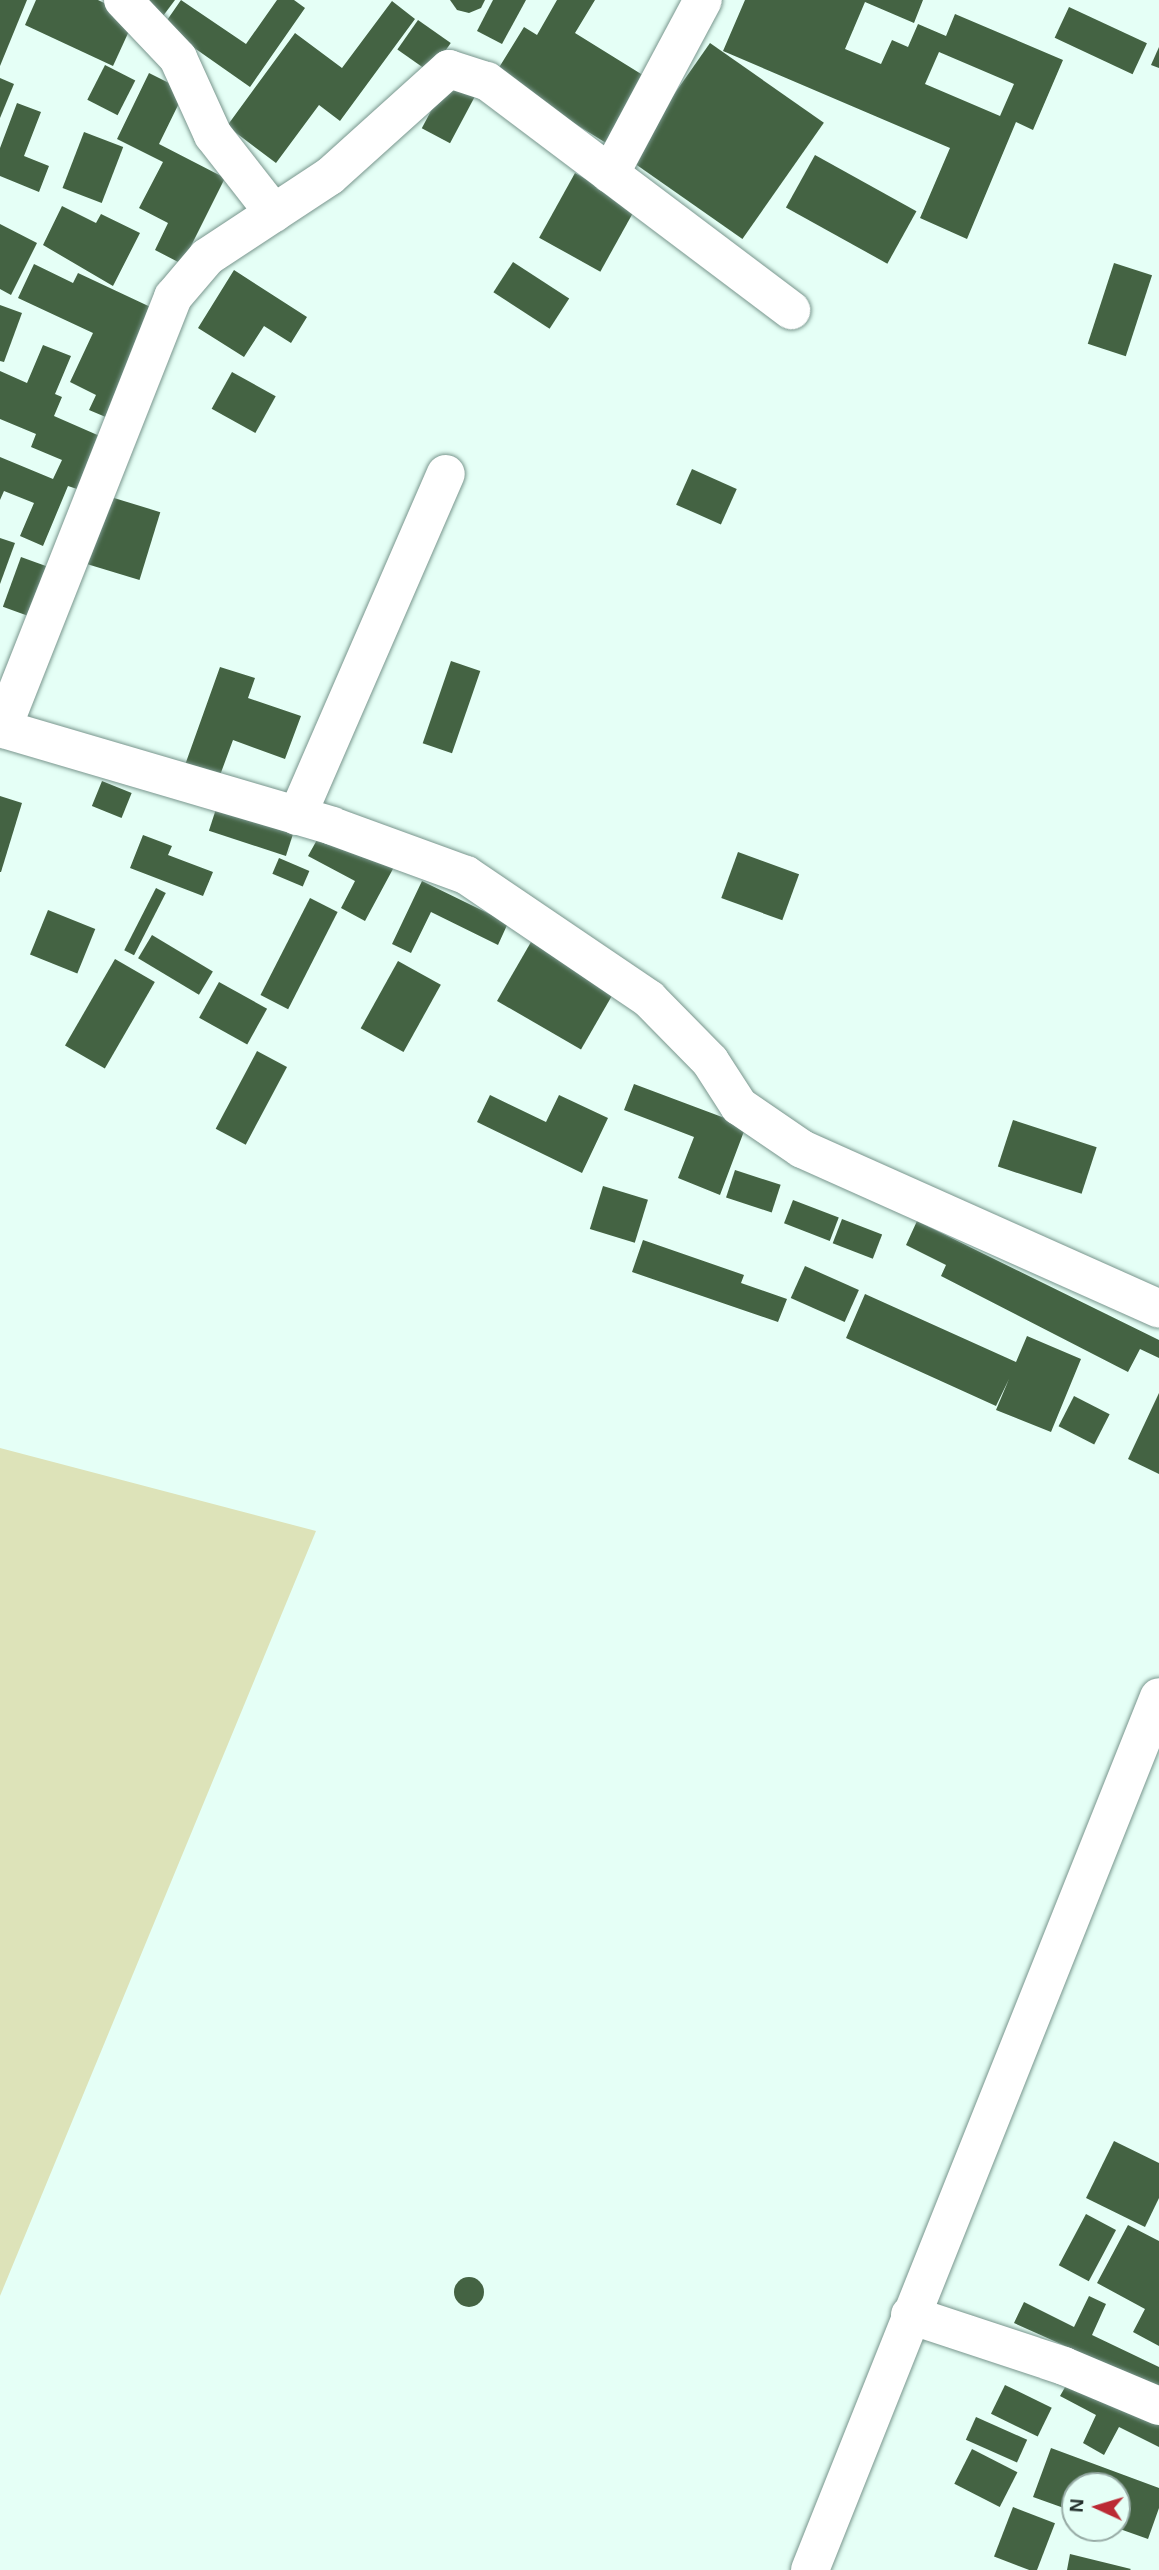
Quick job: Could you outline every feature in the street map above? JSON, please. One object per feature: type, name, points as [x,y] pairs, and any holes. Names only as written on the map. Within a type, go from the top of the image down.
[{"type":"street","points":[[123,0],[178,58],[214,135],[274,213]]},
{"type":"street","points":[[610,174],[703,0]]},
{"type":"street","points":[[791,310],[487,81],[449,69],[330,176],[207,257],[173,297],[1,729],[297,816],[466,875],[649,999],[710,1061],[739,1106],[802,1149],[1159,1309]]},
{"type":"street","points":[[297,816],[446,474]]},
{"type":"street","points":[[810,2570],[1159,1697]]},
{"type":"street","points":[[910,2315],[1064,2366],[1159,2406]]},
{"type":"green space","points":[[0,1448],[316,1531],[0,2296]]},
{"type":"building","points":[[0,0],[27,0],[0,66]]},
{"type":"building","points":[[36,0],[98,0],[135,18],[113,66],[25,25]]},
{"type":"building","points":[[140,0],[175,0],[163,16]]},
{"type":"building","points":[[181,0],[246,44],[277,0],[294,0],[305,8],[250,87],[163,26]]},
{"type":"building","points":[[450,0],[485,0],[481,8],[469,13],[457,10]]},
{"type":"building","points":[[493,0],[526,0],[502,44],[477,31]]},
{"type":"building","points":[[557,0],[595,0],[575,33],[654,82],[614,148],[495,74],[524,27],[537,35]]},
{"type":"building","points":[[745,0],[923,0],[914,23],[865,2],[845,49],[881,64],[892,40],[908,47],[918,24],[946,36],[955,14],[1063,60],[1033,130],[1016,122],[967,239],[920,218],[950,148],[723,51]],"holes":[[[939,52],[1014,84],[1000,116],[925,84]]]},
{"type":"building","points":[[392,1],[415,19],[340,121],[319,105],[276,163],[227,126],[295,33],[342,68]]},
{"type":"building","points":[[1069,7],[1147,43],[1133,74],[1055,38]]},
{"type":"building","points":[[418,20],[451,43],[430,72],[397,49]]},
{"type":"building","points":[[710,43],[824,123],[742,239],[629,159]]},
{"type":"building","points":[[1159,47],[1159,68],[1151,65]]},
{"type":"building","points":[[105,65],[135,80],[118,115],[87,100]]},
{"type":"building","points":[[149,73],[185,91],[159,144],[225,178],[182,264],[155,250],[168,223],[139,208],[163,162],[117,139]]},
{"type":"building","points":[[449,77],[477,92],[450,143],[422,128]]},
{"type":"building","points":[[0,78],[14,84],[0,118]]},
{"type":"building","points":[[17,103],[41,112],[24,156],[49,166],[39,192],[0,176],[0,148]]},
{"type":"building","points":[[84,132],[123,147],[102,203],[62,188]]},
{"type":"building","points":[[815,155],[916,211],[887,264],[786,207]]},
{"type":"building","points":[[575,173],[636,207],[600,272],[539,238]]},
{"type":"building","points":[[62,206],[96,223],[101,214],[140,233],[113,286],[43,245]]},
{"type":"building","points":[[0,224],[37,243],[11,295],[0,289]]},
{"type":"building","points":[[513,262],[569,298],[550,329],[493,292]]},
{"type":"building","points":[[1114,263],[1152,275],[1126,356],[1088,344]]},
{"type":"building","points":[[34,264],[73,283],[78,273],[159,311],[108,418],[89,410],[96,395],[70,382],[93,333],[18,298]]},
{"type":"building","points":[[234,270],[307,317],[291,343],[264,326],[244,357],[198,328]]},
{"type":"building","points":[[0,305],[22,313],[4,362],[0,361]]},
{"type":"building","points":[[43,345],[71,356],[55,394],[62,397],[54,416],[102,437],[80,490],[68,486],[43,546],[20,536],[34,503],[4,491],[0,500],[0,457],[53,479],[62,460],[31,447],[36,434],[0,419],[0,371],[27,383]]},
{"type":"building","points":[[232,372],[276,396],[255,433],[212,409]]},
{"type":"building","points":[[692,469],[737,489],[721,525],[676,505]]},
{"type":"building","points":[[101,494],[160,512],[140,580],[80,562]]},
{"type":"building","points":[[0,538],[15,543],[0,584]]},
{"type":"building","points":[[21,557],[52,568],[34,618],[3,607]]},
{"type":"building","points":[[451,661],[480,671],[452,753],[423,743]]},
{"type":"building","points":[[220,667],[255,678],[248,698],[301,716],[285,759],[233,740],[219,778],[185,765]]},
{"type":"building","points":[[102,781],[132,793],[122,818],[92,806]]},
{"type":"building","points":[[0,796],[22,803],[1,872],[0,872]]},
{"type":"building","points":[[216,809],[293,834],[286,856],[209,831]]},
{"type":"building","points":[[323,829],[394,867],[365,921],[341,908],[355,881],[308,856]]},
{"type":"building","points":[[143,835],[172,846],[168,855],[213,872],[203,896],[130,868]]},
{"type":"building","points":[[738,852],[799,874],[782,920],[721,898]]},
{"type":"building","points":[[279,858],[309,871],[303,887],[272,874]]},
{"type":"building","points":[[422,881],[508,923],[498,945],[431,912],[411,953],[392,944]]},
{"type":"building","points":[[156,888],[166,893],[134,955],[124,950]]},
{"type":"building","points":[[310,898],[338,912],[288,1009],[261,995]]},
{"type":"building","points":[[48,910],[95,929],[77,974],[30,955]]},
{"type":"building","points":[[152,935],[213,972],[199,995],[138,958]]},
{"type":"building","points":[[531,942],[615,990],[581,1049],[497,1001]]},
{"type":"building","points":[[115,959],[155,982],[105,1069],[65,1046]]},
{"type":"building","points":[[398,961],[441,985],[404,1052],[361,1028]]},
{"type":"building","points":[[219,982],[267,1009],[247,1045],[199,1018]]},
{"type":"building","points":[[257,1051],[287,1067],[246,1145],[216,1129]]},
{"type":"building","points":[[634,1084],[746,1126],[720,1195],[678,1178],[694,1137],[624,1110]]},
{"type":"building","points":[[490,1095],[546,1122],[559,1095],[608,1118],[582,1173],[477,1122]]},
{"type":"building","points":[[1013,1120],[1097,1147],[1082,1194],[998,1167]]},
{"type":"building","points":[[735,1170],[781,1185],[772,1212],[726,1198]]},
{"type":"building","points":[[603,1186],[648,1200],[635,1243],[590,1229]]},
{"type":"building","points":[[793,1200],[839,1218],[830,1241],[784,1223]]},
{"type":"building","points":[[842,1219],[882,1234],[873,1259],[833,1243]]},
{"type":"building","points":[[917,1221],[1159,1340],[1159,1358],[1140,1349],[1128,1372],[941,1276],[946,1265],[906,1245]]},
{"type":"building","points":[[643,1240],[744,1275],[741,1283],[787,1299],[778,1322],[632,1272]]},
{"type":"building","points":[[805,1266],[859,1290],[845,1322],[791,1298]]},
{"type":"building","points":[[865,1294],[1016,1362],[1027,1336],[1081,1359],[1051,1432],[996,1410],[1009,1379],[996,1406],[846,1338]]},
{"type":"building","points":[[1159,1393],[1159,1474],[1128,1459]]},
{"type":"building","points":[[1074,1396],[1110,1414],[1094,1444],[1059,1426]]},
{"type":"building","points":[[1114,2141],[1159,2163],[1159,2198],[1145,2227],[1086,2198]]},
{"type":"building","points":[[1086,2214],[1116,2230],[1089,2281],[1059,2265]]},
{"type":"building","points":[[1128,2225],[1159,2241],[1159,2346],[1133,2332],[1145,2309],[1097,2283]]},
{"type":"building","points":[[469,2277],[480,2281],[484,2292],[480,2303],[469,2307],[458,2303],[454,2292],[458,2281]]},
{"type":"building","points":[[1089,2296],[1106,2304],[1092,2335],[1159,2367],[1159,2388],[1014,2323],[1024,2302],[1074,2327]]},
{"type":"building","points":[[1072,2375],[1159,2421],[1159,2447],[1119,2427],[1104,2455],[1083,2443],[1096,2415],[1060,2396]]},
{"type":"building","points":[[1005,2385],[1052,2408],[1038,2437],[991,2414]]},
{"type":"building","points":[[976,2417],[1027,2440],[1017,2463],[966,2440]]},
{"type":"building","points":[[1051,2448],[1116,2472],[1061,2472],[1061,2507],[1033,2497]]},
{"type":"building","points":[[972,2449],[1017,2472],[1000,2507],[954,2484]]},
{"type":"building","points":[[1131,2478],[1159,2488],[1159,2508],[1148,2539],[1131,2533]]},
{"type":"building","points":[[1013,2507],[1055,2523],[1037,2570],[1029,2570],[994,2556]]},
{"type":"building","points":[[1070,2554],[1131,2569],[1067,2570]]}]
